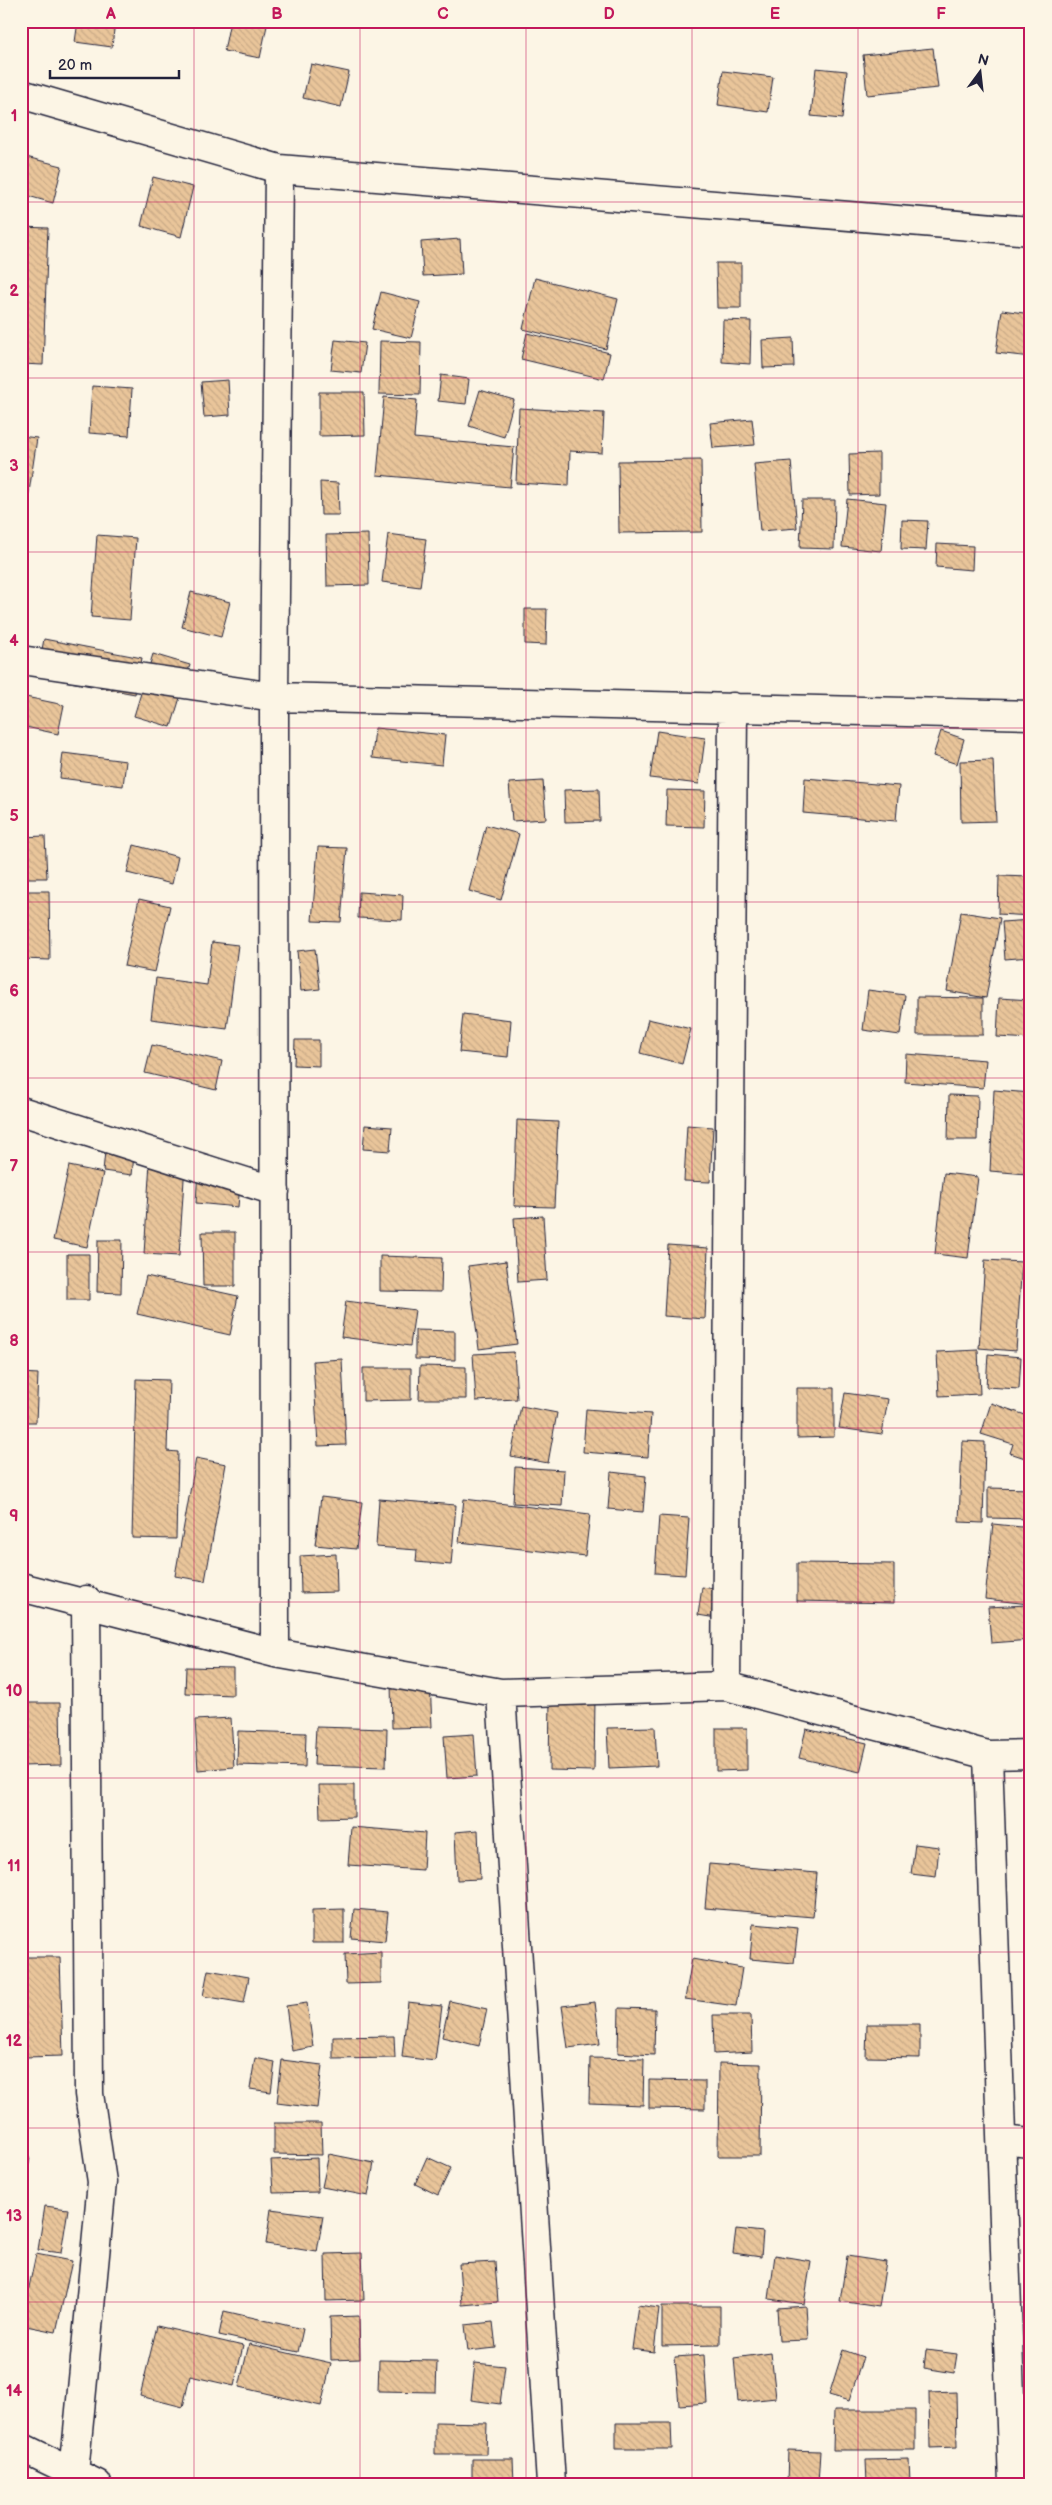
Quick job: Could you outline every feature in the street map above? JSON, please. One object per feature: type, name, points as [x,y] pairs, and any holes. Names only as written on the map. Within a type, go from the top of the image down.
[{"type":"street","points":[[21,94],[279,169],[1031,231]]},
{"type":"street","points":[[275,1653],[274,698],[279,169]]},
{"type":"street","points":[[21,660],[274,698],[1031,715]]},
{"type":"street","points":[[726,1686],[733,708]]},
{"type":"street","points":[[21,1111],[275,1191]]},
{"type":"street","points":[[21,1588],[85,1602],[275,1653],[501,1692],[726,1686],[988,1755],[1031,1754]]},
{"type":"street","points":[[21,2447],[86,2478],[102,2182],[90,2094],[85,1602]]},
{"type":"street","points":[[501,1692],[550,2484]]},
{"type":"street","points":[[988,1755],[1013,2484]]},
{"type":"street","points":[[1002,2140],[1031,2143]]},
{"type":"building","points":[[78,21],[115,21],[112,47],[75,42]]},
{"type":"building","points":[[230,21],[268,21],[260,58],[224,51]]},
{"type":"building","points":[[933,48],[938,88],[867,95],[863,55]]},
{"type":"building","points":[[311,64],[349,72],[341,107],[303,98]]},
{"type":"building","points":[[816,68],[847,71],[842,119],[811,116]]},
{"type":"building","points":[[723,71],[773,77],[768,112],[718,105]]},
{"type":"building","points":[[22,156],[62,166],[53,203],[21,194]]},
{"type":"building","points":[[153,177],[193,187],[181,237],[141,226]]},
{"type":"building","points":[[21,227],[48,228],[43,365],[21,364]]},
{"type":"building","points":[[460,239],[462,274],[423,276],[421,242]]},
{"type":"building","points":[[716,263],[741,263],[741,308],[717,308]]},
{"type":"building","points":[[535,278],[618,299],[606,349],[523,329]]},
{"type":"building","points":[[381,292],[420,302],[411,338],[372,329]]},
{"type":"building","points":[[1002,310],[1031,314],[1031,357],[996,353]]},
{"type":"building","points":[[723,320],[751,321],[750,364],[722,362]]},
{"type":"building","points":[[527,333],[610,353],[604,379],[521,359]]},
{"type":"building","points":[[793,338],[794,367],[763,368],[762,340]]},
{"type":"building","points":[[335,340],[365,343],[361,373],[331,370]]},
{"type":"building","points":[[380,341],[421,342],[420,395],[379,394]]},
{"type":"building","points":[[441,375],[469,379],[466,404],[438,401]]},
{"type":"building","points":[[228,380],[230,415],[204,417],[201,382]]},
{"type":"building","points":[[92,386],[132,389],[129,436],[89,433]]},
{"type":"building","points":[[480,390],[514,400],[504,437],[469,426]]},
{"type":"building","points":[[319,392],[364,392],[365,435],[319,436]]},
{"type":"building","points":[[384,397],[417,400],[414,438],[514,447],[510,487],[377,475]]},
{"type":"building","points":[[519,408],[604,413],[602,453],[570,451],[569,486],[516,483]]},
{"type":"building","points":[[752,419],[755,445],[713,448],[710,423]]},
{"type":"building","points":[[21,436],[37,438],[23,533],[21,533]]},
{"type":"building","points":[[879,453],[879,494],[850,495],[849,454]]},
{"type":"building","points":[[701,460],[702,532],[619,533],[618,461]]},
{"type":"building","points":[[791,461],[797,528],[760,531],[754,464]]},
{"type":"building","points":[[320,482],[338,483],[339,515],[321,515]]},
{"type":"building","points":[[847,499],[886,503],[881,551],[842,547]]},
{"type":"building","points":[[802,500],[835,500],[834,549],[800,548]]},
{"type":"building","points":[[902,520],[928,521],[926,550],[901,549]]},
{"type":"building","points":[[368,534],[369,585],[327,586],[326,535]]},
{"type":"building","points":[[388,534],[426,539],[420,587],[382,582]]},
{"type":"building","points":[[97,535],[136,538],[130,620],[91,617]]},
{"type":"building","points":[[937,544],[973,546],[972,570],[936,567]]},
{"type":"building","points":[[191,592],[230,602],[221,637],[182,627]]},
{"type":"building","points":[[525,609],[547,609],[546,645],[525,644]]},
{"type":"building","points":[[44,639],[142,658],[135,694],[37,676]]},
{"type":"building","points":[[153,654],[190,665],[171,727],[134,716]]},
{"type":"building","points":[[21,696],[64,705],[58,734],[21,726]]},
{"type":"building","points":[[375,728],[445,735],[442,765],[372,758]]},
{"type":"building","points":[[657,731],[705,738],[699,784],[650,778]]},
{"type":"building","points":[[941,731],[964,739],[957,764],[933,756]]},
{"type":"building","points":[[63,753],[126,761],[123,786],[60,778]]},
{"type":"building","points":[[993,760],[996,821],[961,822],[960,761]]},
{"type":"building","points":[[805,778],[899,786],[896,821],[803,813]]},
{"type":"building","points":[[543,781],[546,819],[512,821],[509,783]]},
{"type":"building","points":[[599,789],[600,821],[565,822],[564,790]]},
{"type":"building","points":[[667,790],[705,791],[704,827],[666,826]]},
{"type":"building","points":[[486,825],[519,834],[501,900],[469,891]]},
{"type":"building","points":[[45,836],[47,878],[21,878],[21,837]]},
{"type":"building","points":[[134,845],[178,857],[172,884],[127,873]]},
{"type":"building","points":[[318,847],[347,848],[341,922],[312,921]]},
{"type":"building","points":[[999,876],[1031,877],[1031,916],[998,914]]},
{"type":"building","points":[[21,891],[49,891],[50,960],[21,959]]},
{"type":"building","points":[[359,892],[403,895],[402,920],[358,918]]},
{"type":"building","points":[[139,899],[170,906],[155,972],[124,966]]},
{"type":"building","points":[[961,912],[1000,918],[986,998],[947,991]]},
{"type":"building","points":[[1031,920],[1031,957],[1005,959],[1002,922]]},
{"type":"building","points":[[212,942],[238,945],[227,1029],[151,1019],[156,978],[207,985]]},
{"type":"building","points":[[315,949],[320,989],[301,991],[297,951]]},
{"type":"building","points":[[868,990],[905,995],[900,1035],[863,1030]]},
{"type":"building","points":[[917,997],[983,998],[983,1035],[917,1035]]},
{"type":"building","points":[[999,998],[1031,1000],[1031,1039],[997,1037]]},
{"type":"building","points":[[463,1014],[511,1020],[508,1057],[459,1052]]},
{"type":"building","points":[[648,1019],[691,1029],[682,1064],[640,1053]]},
{"type":"building","points":[[295,1040],[319,1040],[319,1066],[294,1065]]},
{"type":"building","points":[[152,1045],[222,1061],[216,1090],[145,1073]]},
{"type":"building","points":[[906,1054],[986,1060],[983,1088],[905,1082]]},
{"type":"building","points":[[994,1090],[1031,1093],[1027,1174],[990,1171]]},
{"type":"building","points":[[949,1095],[978,1096],[977,1140],[948,1140]]},
{"type":"building","points":[[517,1120],[558,1122],[554,1207],[514,1206]]},
{"type":"building","points":[[365,1125],[392,1127],[390,1151],[363,1149]]},
{"type":"building","points":[[687,1125],[713,1127],[710,1182],[684,1181]]},
{"type":"building","points":[[106,1142],[135,1145],[132,1175],[103,1171]]},
{"type":"building","points":[[150,1162],[185,1164],[179,1256],[144,1254]]},
{"type":"building","points":[[69,1166],[103,1173],[87,1247],[53,1240]]},
{"type":"building","points":[[198,1168],[241,1172],[238,1207],[196,1203]]},
{"type":"building","points":[[944,1173],[978,1177],[968,1258],[935,1254]]},
{"type":"building","points":[[1028,1182],[1031,1182],[1031,1216],[1025,1215]]},
{"type":"building","points":[[543,1216],[547,1280],[518,1282],[514,1218]]},
{"type":"building","points":[[202,1232],[235,1232],[235,1286],[203,1286]]},
{"type":"building","points":[[98,1240],[122,1240],[121,1293],[97,1292]]},
{"type":"building","points":[[668,1245],[708,1248],[705,1319],[664,1316]]},
{"type":"building","points":[[67,1254],[89,1254],[89,1300],[67,1300]]},
{"type":"building","points":[[380,1256],[442,1258],[441,1292],[380,1291]]},
{"type":"building","points":[[985,1260],[1022,1262],[1016,1351],[979,1348]]},
{"type":"building","points":[[506,1261],[517,1344],[479,1349],[468,1266]]},
{"type":"building","points":[[146,1276],[238,1296],[230,1335],[137,1314]]},
{"type":"building","points":[[346,1301],[415,1310],[410,1346],[341,1337]]},
{"type":"building","points":[[415,1330],[455,1331],[455,1360],[415,1359]]},
{"type":"building","points":[[978,1350],[980,1394],[939,1396],[937,1352]]},
{"type":"building","points":[[514,1352],[517,1399],[476,1401],[473,1354]]},
{"type":"building","points":[[988,1354],[1021,1357],[1019,1389],[986,1387]]},
{"type":"building","points":[[342,1359],[346,1445],[318,1446],[313,1361]]},
{"type":"building","points":[[420,1366],[466,1367],[466,1399],[419,1399]]},
{"type":"building","points":[[363,1368],[411,1368],[411,1400],[363,1401]]},
{"type":"building","points":[[21,1373],[38,1374],[36,1422],[21,1422]]},
{"type":"building","points":[[136,1379],[169,1380],[167,1451],[178,1452],[176,1539],[132,1538]]},
{"type":"building","points":[[797,1388],[834,1388],[834,1437],[797,1438]]},
{"type":"building","points":[[845,1393],[888,1399],[882,1434],[839,1428]]},
{"type":"building","points":[[991,1403],[1031,1417],[1031,1460],[1010,1453],[1013,1444],[981,1434]]},
{"type":"building","points":[[521,1406],[557,1413],[548,1463],[511,1456]]},
{"type":"building","points":[[586,1409],[651,1414],[648,1457],[583,1452]]},
{"type":"building","points":[[962,1441],[985,1442],[983,1523],[959,1522]]},
{"type":"building","points":[[196,1458],[226,1464],[205,1581],[175,1576]]},
{"type":"building","points":[[515,1467],[564,1470],[562,1506],[513,1503]]},
{"type":"building","points":[[611,1472],[646,1476],[643,1512],[608,1509]]},
{"type":"building","points":[[988,1488],[1031,1489],[1031,1519],[988,1518]]},
{"type":"building","points":[[321,1497],[362,1502],[356,1549],[315,1545]]},
{"type":"building","points":[[379,1499],[456,1505],[451,1565],[416,1562],[417,1550],[376,1547]]},
{"type":"building","points":[[464,1499],[590,1514],[585,1556],[459,1542]]},
{"type":"building","points":[[659,1516],[689,1518],[685,1575],[655,1573]]},
{"type":"building","points":[[993,1524],[1031,1528],[1029,1604],[985,1599]]},
{"type":"building","points":[[336,1554],[337,1592],[301,1593],[300,1556]]},
{"type":"building","points":[[797,1563],[894,1564],[894,1603],[797,1601]]},
{"type":"building","points":[[702,1587],[727,1591],[722,1619],[698,1615]]},
{"type":"building","points":[[1028,1605],[1031,1640],[991,1643],[988,1607]]},
{"type":"building","points":[[186,1667],[233,1668],[233,1695],[185,1693]]},
{"type":"building","points":[[430,1681],[432,1727],[392,1728],[391,1682]]},
{"type":"building","points":[[550,1698],[595,1698],[594,1771],[549,1770]]},
{"type":"building","points":[[21,1703],[60,1703],[61,1765],[21,1766]]},
{"type":"building","points":[[231,1718],[234,1767],[198,1770],[195,1720]]},
{"type":"building","points":[[316,1727],[387,1729],[386,1767],[314,1765]]},
{"type":"building","points":[[655,1727],[657,1766],[609,1768],[607,1728]]},
{"type":"building","points":[[716,1728],[747,1728],[747,1770],[716,1771]]},
{"type":"building","points":[[806,1729],[867,1743],[860,1772],[799,1758]]},
{"type":"building","points":[[238,1731],[306,1733],[305,1767],[237,1765]]},
{"type":"building","points":[[474,1734],[477,1776],[447,1778],[444,1736]]},
{"type":"building","points":[[319,1785],[354,1785],[354,1817],[320,1818]]},
{"type":"building","points":[[351,1827],[425,1833],[423,1870],[348,1865]]},
{"type":"building","points":[[478,1830],[480,1879],[457,1880],[455,1832]]},
{"type":"building","points":[[915,1844],[939,1847],[936,1877],[911,1874]]},
{"type":"building","points":[[709,1864],[817,1873],[813,1917],[705,1908]]},
{"type":"building","points":[[344,1909],[344,1943],[312,1943],[312,1910]]},
{"type":"building","points":[[354,1909],[388,1912],[385,1941],[351,1938]]},
{"type":"building","points":[[753,1924],[798,1928],[794,1963],[750,1959]]},
{"type":"building","points":[[381,1952],[381,1983],[346,1984],[345,1954]]},
{"type":"building","points":[[22,1957],[60,1957],[63,2056],[25,2057]]},
{"type":"building","points":[[692,1959],[742,1968],[736,2006],[685,1999]]},
{"type":"building","points":[[208,1970],[249,1977],[244,2003],[203,1996]]},
{"type":"building","points":[[450,2001],[487,2009],[479,2046],[442,2037]]},
{"type":"building","points":[[408,2002],[442,2006],[435,2061],[402,2057]]},
{"type":"building","points":[[595,2002],[600,2044],[568,2048],[562,2006]]},
{"type":"building","points":[[307,2003],[313,2047],[292,2051],[286,2006]]},
{"type":"building","points":[[619,2008],[655,2009],[654,2055],[618,2053]]},
{"type":"building","points":[[713,2015],[751,2015],[752,2052],[714,2054]]},
{"type":"building","points":[[867,2024],[920,2024],[920,2058],[866,2057]]},
{"type":"building","points":[[394,2036],[395,2058],[333,2059],[333,2037]]},
{"type":"building","points":[[255,2058],[275,2062],[271,2092],[250,2089]]},
{"type":"building","points":[[590,2058],[644,2059],[643,2105],[589,2103]]},
{"type":"building","points":[[282,2060],[322,2065],[317,2108],[277,2103]]},
{"type":"building","points":[[719,2063],[761,2064],[760,2156],[718,2156]]},
{"type":"building","points":[[649,2080],[705,2081],[705,2109],[649,2108]]},
{"type":"building","points":[[274,2123],[321,2123],[322,2155],[274,2154]]},
{"type":"building","points":[[329,2154],[374,2163],[368,2196],[322,2187]]},
{"type":"building","points":[[21,2157],[30,2158],[21,2203]]},
{"type":"building","points":[[427,2157],[451,2168],[438,2195],[415,2184]]},
{"type":"building","points":[[317,2158],[318,2192],[273,2193],[271,2160]]},
{"type":"building","points":[[45,2206],[68,2209],[61,2253],[38,2250]]},
{"type":"building","points":[[271,2209],[323,2216],[317,2252],[266,2244]]},
{"type":"building","points":[[736,2229],[763,2232],[761,2257],[733,2253]]},
{"type":"building","points":[[362,2253],[364,2300],[326,2301],[325,2254]]},
{"type":"building","points":[[36,2254],[72,2261],[56,2332],[21,2325]]},
{"type":"building","points":[[775,2255],[811,2261],[804,2304],[769,2299]]},
{"type":"building","points":[[847,2256],[886,2262],[879,2307],[840,2301]]},
{"type":"building","points":[[495,2262],[498,2302],[462,2305],[459,2264]]},
{"type":"building","points":[[638,2305],[659,2308],[654,2352],[632,2349]]},
{"type":"building","points":[[662,2306],[720,2306],[720,2345],[662,2346]]},
{"type":"building","points":[[806,2306],[808,2340],[779,2341],[777,2308]]},
{"type":"building","points":[[224,2311],[303,2329],[298,2352],[219,2335]]},
{"type":"building","points":[[359,2316],[360,2359],[331,2360],[330,2317]]},
{"type":"building","points":[[493,2322],[496,2348],[468,2351],[465,2325]]},
{"type":"building","points":[[157,2326],[243,2346],[234,2386],[190,2376],[183,2407],[140,2396]]},
{"type":"building","points":[[249,2344],[331,2363],[321,2406],[239,2387]]},
{"type":"building","points":[[843,2350],[863,2357],[849,2401],[829,2395]]},
{"type":"building","points":[[926,2350],[957,2354],[954,2373],[924,2368]]},
{"type":"building","points":[[771,2353],[776,2398],[738,2402],[734,2358]]},
{"type":"building","points":[[704,2355],[707,2403],[679,2405],[675,2357]]},
{"type":"building","points":[[379,2360],[437,2361],[436,2392],[378,2391]]},
{"type":"building","points":[[475,2363],[505,2366],[500,2404],[471,2400]]},
{"type":"building","points":[[956,2392],[957,2447],[930,2448],[929,2393]]},
{"type":"building","points":[[834,2410],[915,2410],[915,2450],[833,2450]]},
{"type":"building","points":[[435,2422],[487,2423],[486,2454],[435,2454]]},
{"type":"building","points":[[616,2423],[671,2423],[672,2449],[616,2449]]},
{"type":"building","points":[[788,2450],[820,2451],[818,2484],[787,2484]]},
{"type":"building","points":[[472,2459],[513,2459],[514,2484],[472,2484]]},
{"type":"building","points":[[909,2459],[910,2484],[867,2484],[866,2460]]}]
